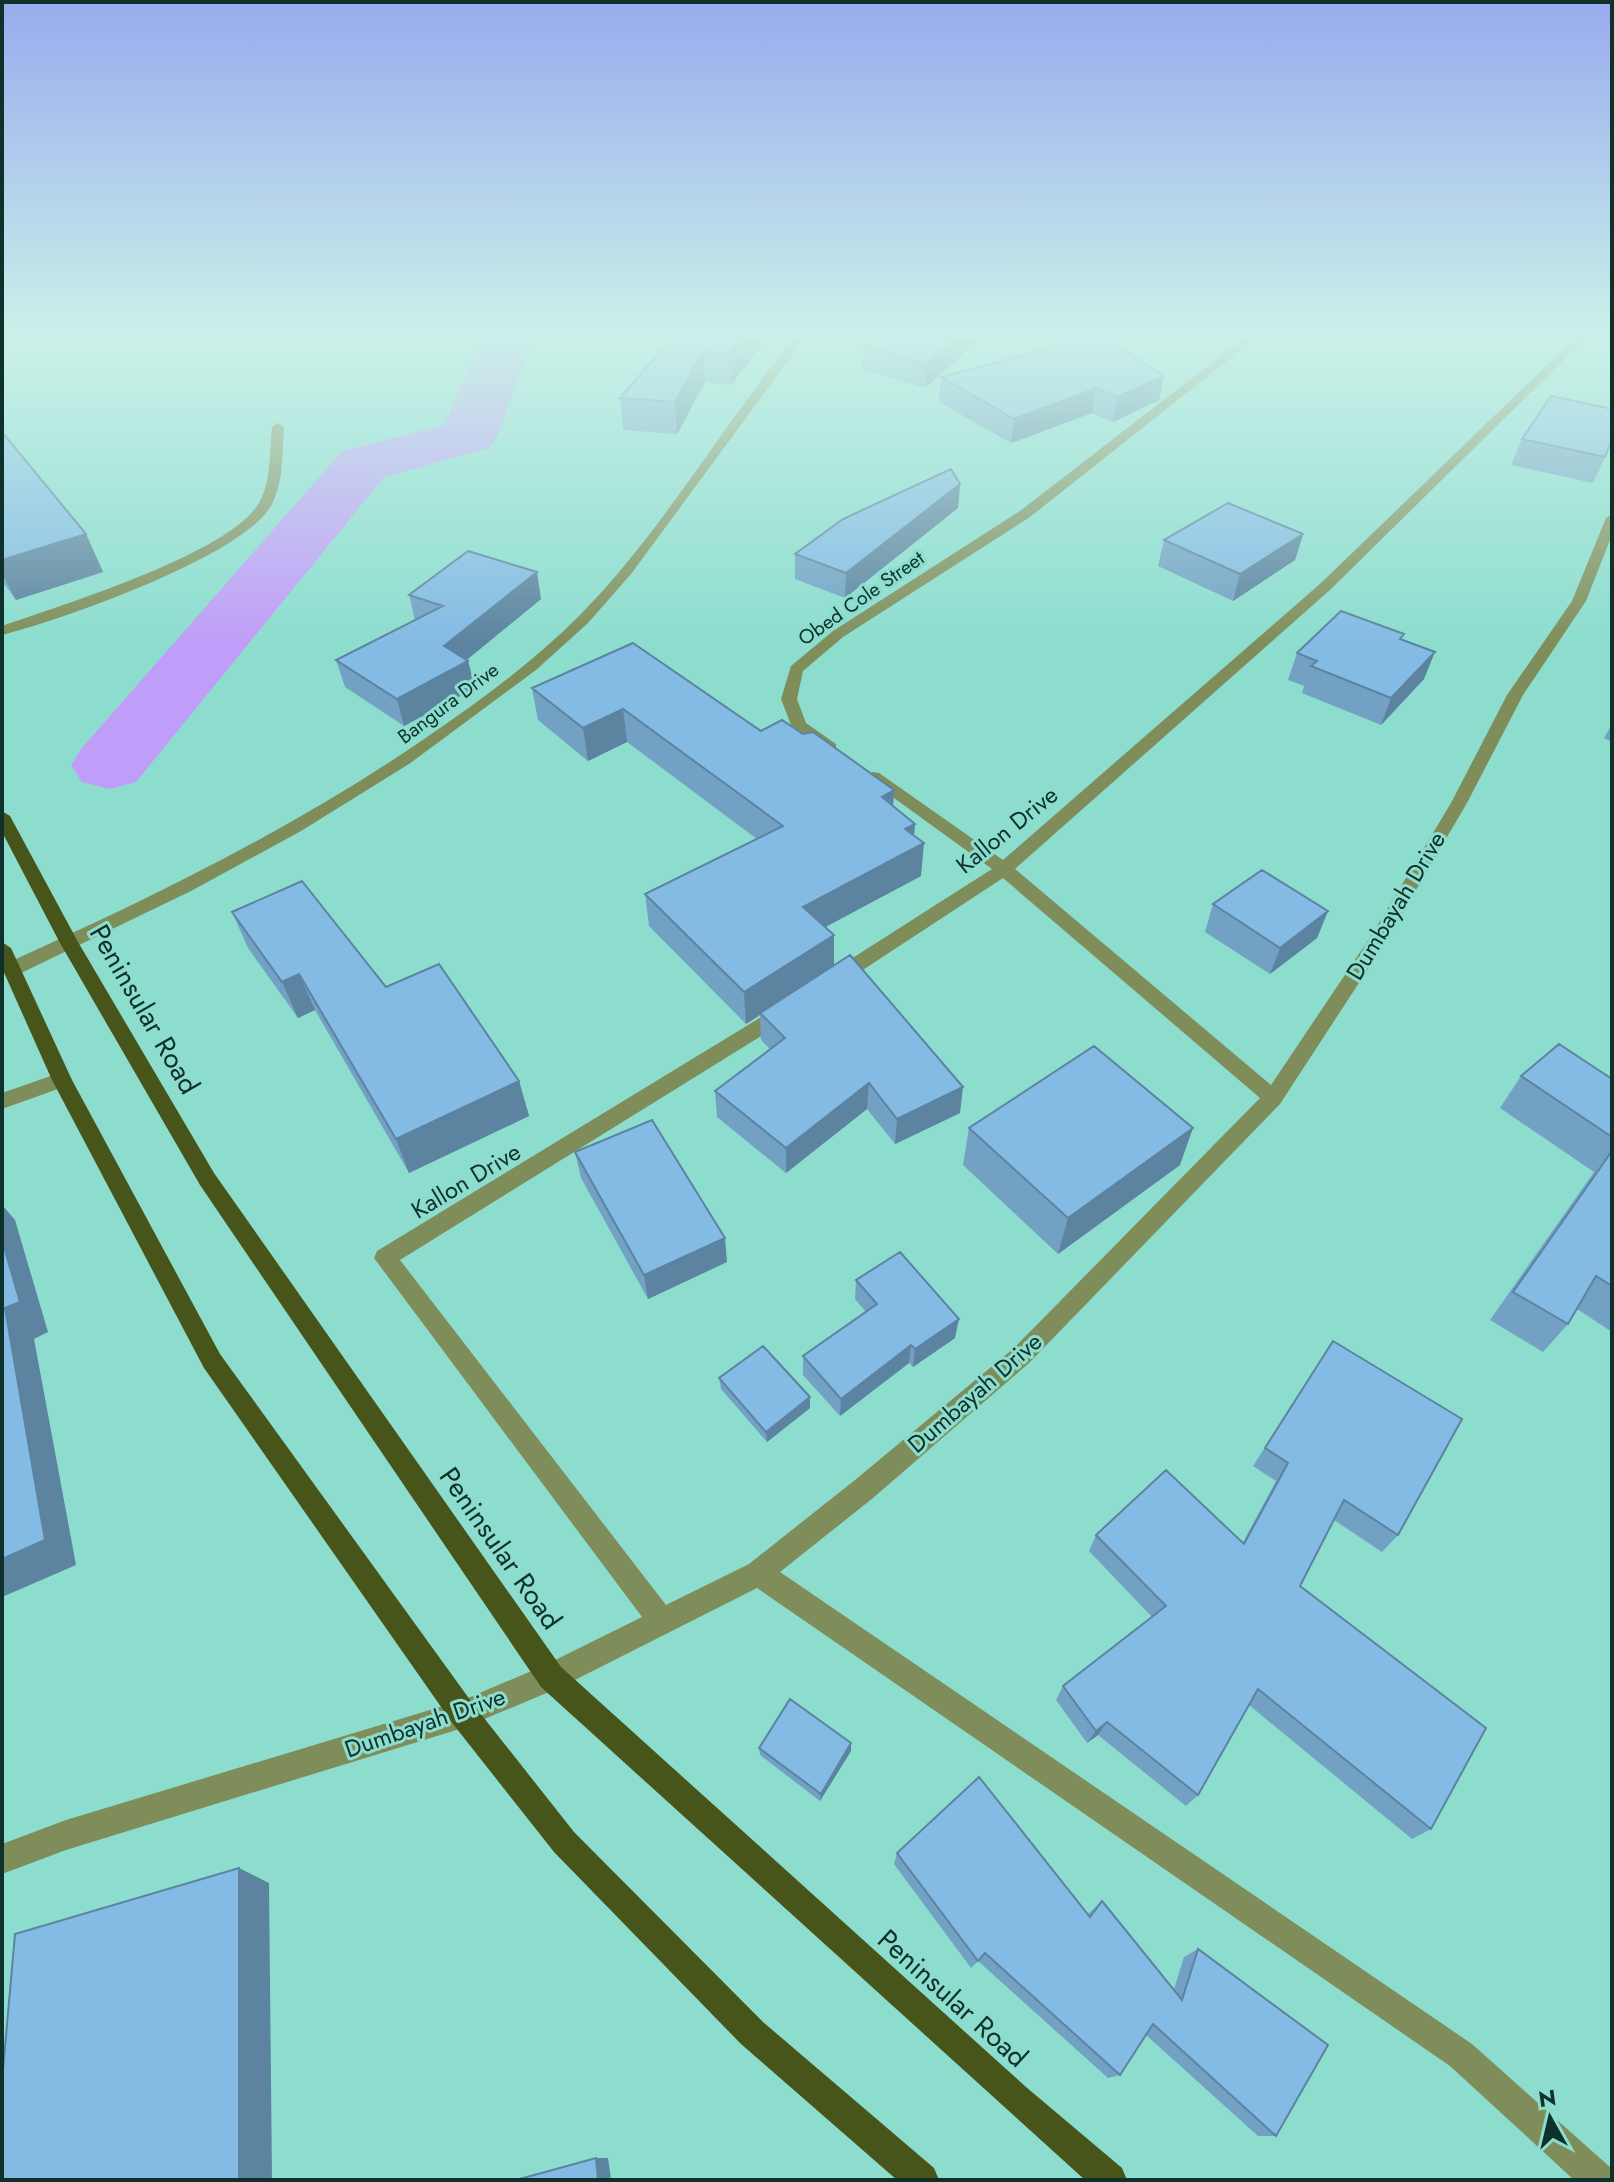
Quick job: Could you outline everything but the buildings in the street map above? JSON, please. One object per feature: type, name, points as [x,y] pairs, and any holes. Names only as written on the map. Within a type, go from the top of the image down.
[{"type":"main road","name":"Peninsular Road","points":[[2,816],[69,943],[207,1179],[551,1677],[1004,2088],[1110,2180]]},
{"type":"main road","points":[[7,958],[62,1080],[212,1361],[463,1714],[564,1842],[752,2033],[922,2180]]},
{"type":"street","points":[[2,631],[202,554],[234,534],[264,508],[272,480],[277,440]]},
{"type":"street","name":"Bangura Drive","points":[[7,958],[69,943],[246,858],[401,763],[504,689],[596,606],[645,549],[721,440]]},
{"type":"street","name":"Obed Cole Street","points":[[1120,440],[1025,514],[838,634],[796,669],[789,699],[799,725],[1004,869],[1273,1098]]},
{"type":"street","name":"Kallon Drive","points":[[662,1621],[385,1258],[811,994],[1004,869],[1326,586],[1476,440]]},
{"type":"street","name":"Dumbayah Drive","points":[[2,1859],[82,1831],[463,1714],[551,1677],[758,1573],[864,1489],[1022,1355],[1273,1098],[1377,941],[1459,803],[1515,695],[1579,601],[1612,518]]},
{"type":"street","points":[[2,1101],[62,1080]]},
{"type":"street","points":[[758,1573],[1461,2055],[1599,2180]]},
{"type":"waterway","points":[[109,765],[363,464],[455,440]]}]
